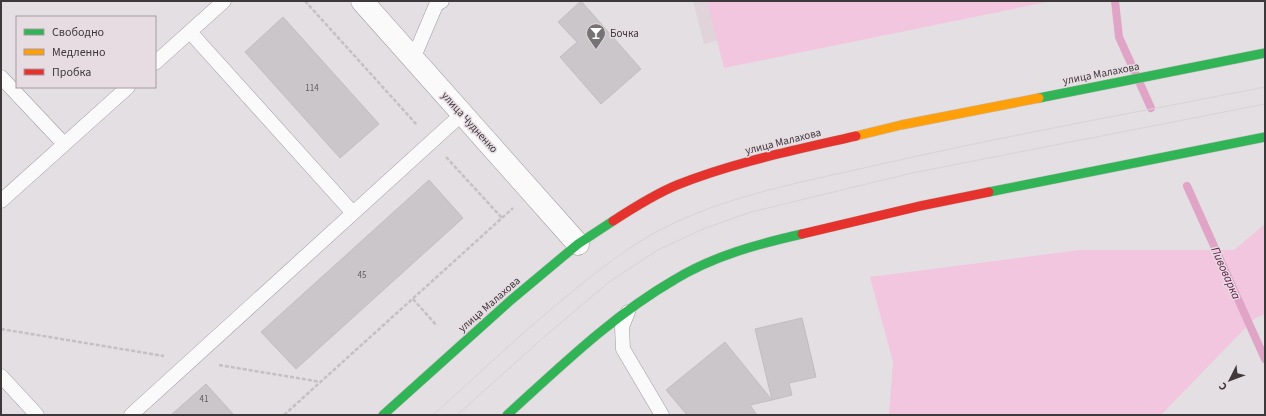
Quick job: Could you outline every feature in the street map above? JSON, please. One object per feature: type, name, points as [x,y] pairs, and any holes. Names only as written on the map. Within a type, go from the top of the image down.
[{"type":"main road","name":"улица Малахова","points":[[383,415],[511,300],[578,244],[633,208],[676,185],[736,165],[901,125],[1265,53]]},
{"type":"main road","points":[[507,415],[566,362],[630,308],[674,279],[717,259],[760,244],[920,206],[1265,137]]},
{"type":"street","name":"улица Чудненко","points":[[362,1],[578,244]]},
{"type":"lane","points":[[156,62],[224,1]]},
{"type":"lane","points":[[413,59],[436,2]]},
{"type":"lane","points":[[190,32],[353,213]]},
{"type":"lane","points":[[1,77],[64,144]]},
{"type":"lane","points":[[1,201],[127,88]]},
{"type":"lane","points":[[131,415],[462,114]]},
{"type":"lane","points":[[630,308],[622,327],[623,349],[662,415]]},
{"type":"lane","points":[[1,376],[37,415]]},
{"type":"path","points":[[305,1],[502,218]]},
{"type":"path","points":[[284,415],[531,192]]},
{"type":"path","points":[[412,299],[437,326]]},
{"type":"path","points":[[1,329],[321,382]]},
{"type":"shaded area","points":[[693,1],[809,1],[813,15],[704,44]]},
{"type":"shaded area","points":[[707,1],[1052,1],[724,68]]},
{"type":"shaded area","points":[[1265,224],[1265,314],[1254,319],[1161,415],[889,415],[893,362],[870,277],[1080,250],[1234,250]]},
{"type":"building","name":"Бочка","points":[[581,1],[641,69],[601,104],[560,57],[577,42],[558,22]]},
{"type":"building","points":[[283,17],[379,124],[340,158],[245,52]]},
{"type":"building","points":[[429,180],[463,218],[296,369],[261,332]]},
{"type":"building","points":[[802,318],[816,377],[789,383],[792,395],[772,400],[755,329]]},
{"type":"building","points":[[725,342],[772,400],[750,405],[757,415],[687,415],[666,390]]},
{"type":"building","points":[[206,384],[234,415],[171,415]]},
{"type":"waterway","name":"Пивоварка","points":[[1115,1],[1119,37],[1151,108]]},
{"type":"waterway","name":"Пивоварка","points":[[1187,186],[1265,359]]},
{"type":"tram line","points":[[433,415],[525,332],[601,269],[649,236],[674,223],[701,212],[728,202],[784,186],[917,156],[1016,135],[1265,87]]},
{"type":"tram line","points":[[457,415],[544,337],[609,282],[658,250],[703,229],[751,212],[912,173],[1265,104]]},
{"type":"traffic: fast","points":[[1039,98],[1265,53]]},
{"type":"traffic: fast","points":[[989,192],[1265,137]]},
{"type":"traffic: fast","points":[[383,415],[511,300],[578,244],[613,221]]},
{"type":"traffic: fast","points":[[507,415],[587,343],[651,294],[704,264],[736,252],[802,234]]},
{"type":"traffic: slow","points":[[856,136],[901,125],[1039,98]]},
{"type":"traffic: jam","points":[[613,221],[636,206],[661,193],[699,177],[765,157],[856,136]]},
{"type":"traffic: jam","points":[[802,234],[920,206],[989,192]]},
{"type":"place","name":"Бочка","points":[[596,50]]}]
